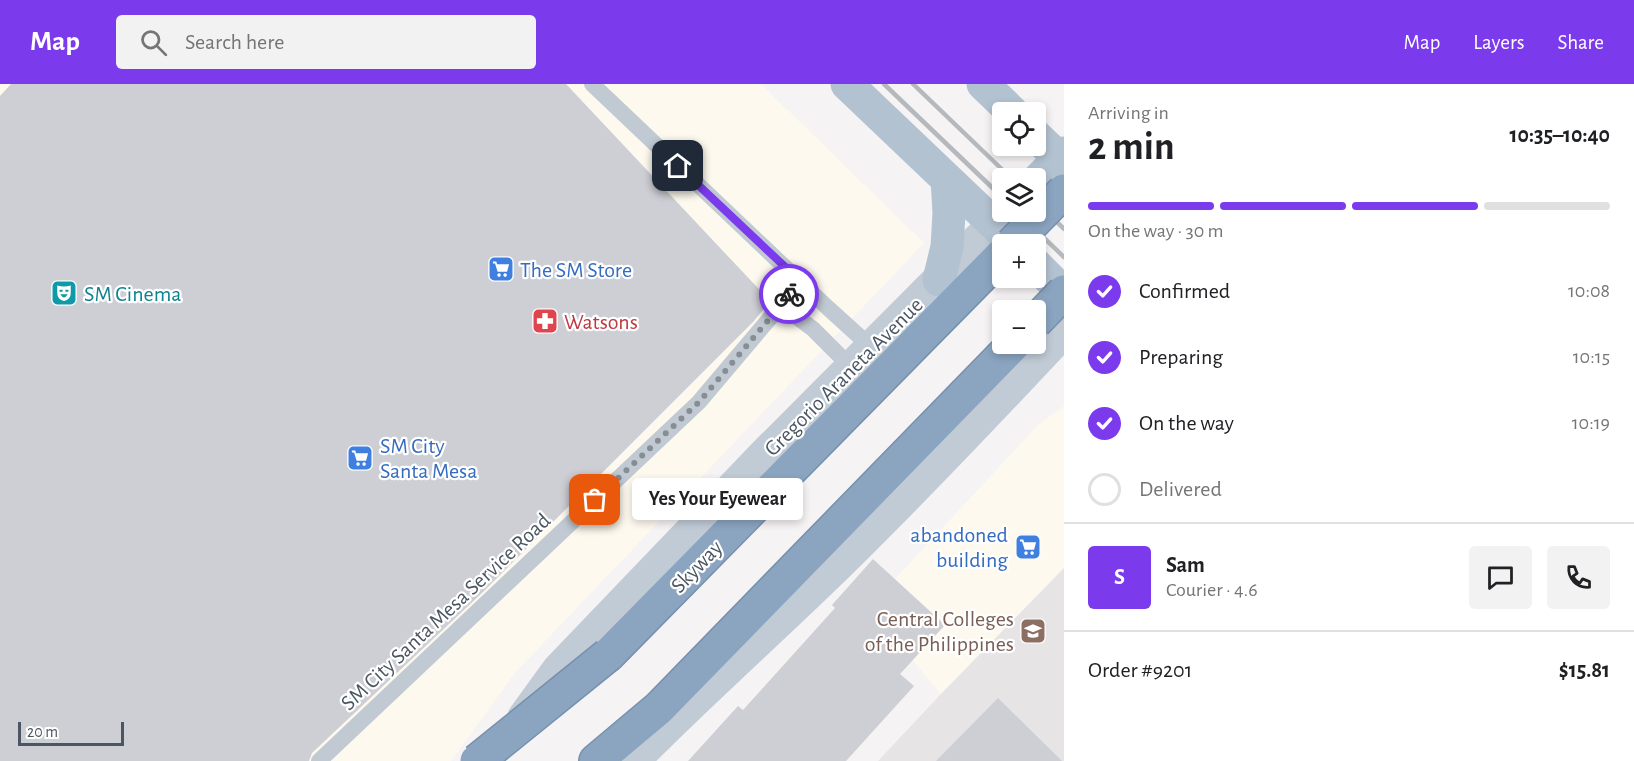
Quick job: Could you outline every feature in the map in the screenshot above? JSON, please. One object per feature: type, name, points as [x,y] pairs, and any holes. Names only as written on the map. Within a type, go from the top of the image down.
[{"type":"highway","name":"Skyway","points":[[1008,234],[1064,191]]},
{"type":"highway","name":"Skyway","points":[[477,761],[608,656],[992,249]]},
{"type":"highway","points":[[1051,332],[1064,293]]},
{"type":"highway","points":[[596,761],[659,708],[1004,354]]},
{"type":"main road","points":[[848,84],[947,179],[996,234]]},
{"type":"main road","points":[[983,84],[1002,102]]},
{"type":"main road","points":[[1046,144],[1062,158],[1046,173]]},
{"type":"main road","points":[[939,280],[947,247],[949,213],[947,179]]},
{"type":"main road","name":"Gregorio Araneta Avenue","points":[[494,761],[558,670],[764,455],[939,280],[992,245]]},
{"type":"main road","points":[[1046,275],[1064,293]]},
{"type":"main road","points":[[633,761],[846,557],[968,433],[1051,332],[1059,318],[1044,288]]},
{"type":"lane","points":[[592,84],[799,280],[861,357]]},
{"type":"lane","name":"SM City Santa Mesa Service Road","points":[[319,761],[699,402],[781,305],[799,280]]},
{"type":"lane","points":[[781,305],[813,329],[861,357]]},
{"type":"shaded area","name":"SM City Santa Mesa","points":[[0,84],[761,84],[924,243],[514,674],[451,761],[0,761]]},
{"type":"shaded area","points":[[1064,406],[1064,568],[941,694],[868,608],[1038,425]]},
{"type":"shaded area","name":"Central Colleges of the Philippines","points":[[1064,568],[1064,761],[878,761],[941,694]]},
{"type":"building","name":"SM City Santa Mesa","points":[[11,84],[566,84],[770,301],[754,321],[482,593],[312,753],[309,761],[0,761],[0,96]]},
{"type":"building","points":[[873,559],[945,625],[900,674],[914,686],[846,761],[688,761],[738,706],[743,710],[835,608],[832,605]]},
{"type":"building","points":[[998,698],[1062,761],[936,761]]},
{"type":"railway","points":[[884,84],[992,187]]},
{"type":"railway","points":[[913,84],[1001,168]]},
{"type":"railway","points":[[1046,212],[1064,229]]},
{"type":"railway","points":[[1027,222],[1064,257]]},
{"type":"way so far","points":[[595,500],[699,402],[789,294]]},
{"type":"place","name":"The SM Store","points":[[501,269]]},
{"type":"place","name":"SM Cinema","points":[[64,293]]},
{"type":"place","name":"Watsons","points":[[545,321]]},
{"type":"place","name":"SM City Santa Mesa","points":[[360,458]]},
{"type":"place","name":"Yes Your Eyewear","points":[[595,500]]},
{"type":"place","name":"abandoned building","points":[[1028,547]]},
{"type":"place","name":"Central Colleges of the Philippines","points":[[1033,631]]},
{"type":"route","points":[[678,166],[799,280],[789,294]]}]
